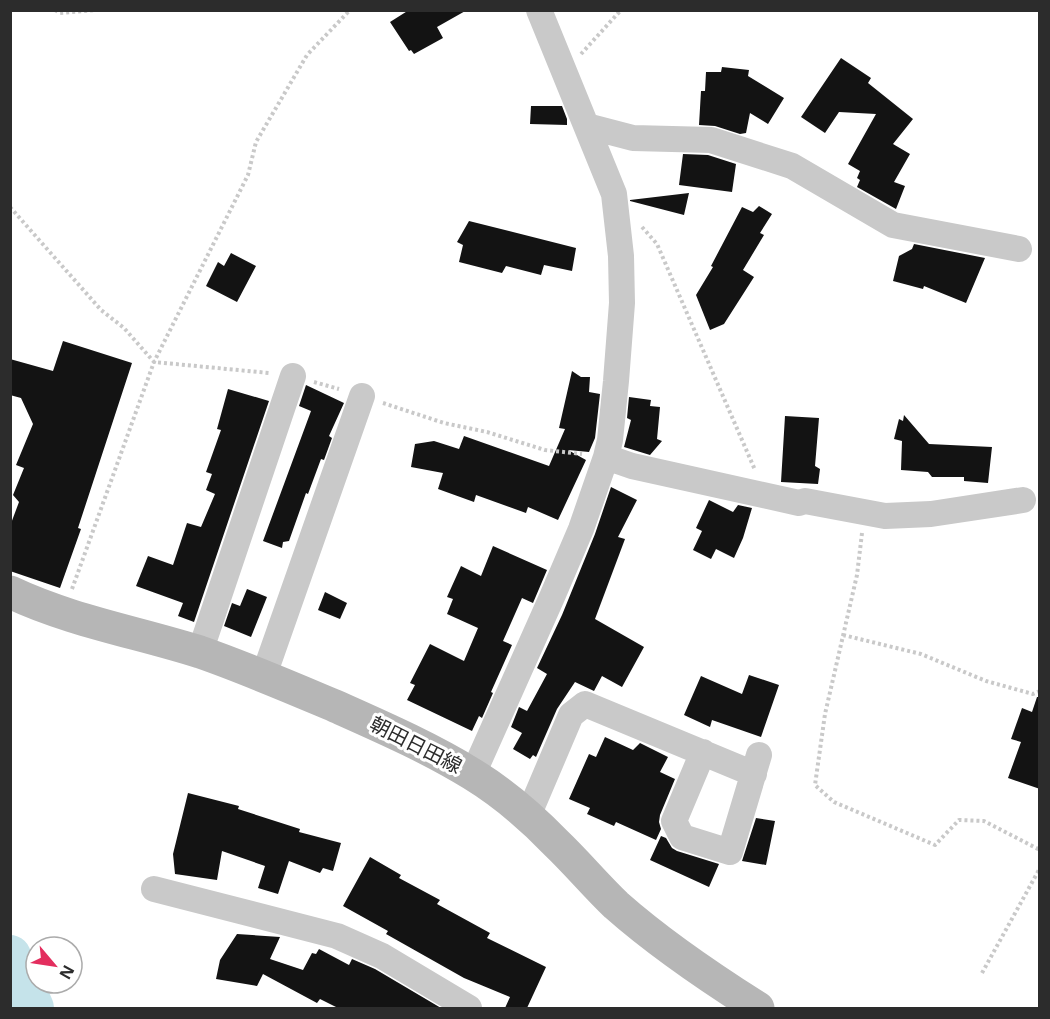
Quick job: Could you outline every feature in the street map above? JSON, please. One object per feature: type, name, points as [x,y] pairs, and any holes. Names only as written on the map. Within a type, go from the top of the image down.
[{"type":"main road","name":"朝田日田線","points":[[10,592],[32,603],[200,652],[264,675],[409,739],[473,774],[528,816],[615,904],[650,934],[701,972],[758,1008]]},
{"type":"street","points":[[473,774],[581,529],[606,456],[610,440],[622,303],[621,256],[614,194],[539,10]]},
{"type":"street","points":[[587,126],[633,138],[711,140],[792,166],[893,225],[1019,249]]},
{"type":"street","points":[[200,652],[293,376]]},
{"type":"street","points":[[264,675],[362,396]]},
{"type":"street","points":[[606,456],[632,466],[759,494],[885,516],[931,514],[1023,500]]},
{"type":"street","points":[[528,816],[571,715],[585,704],[703,752],[757,764],[730,852],[682,837],[674,821],[703,752]]},
{"type":"street","points":[[154,889],[336,936],[382,956],[469,1008]]},
{"type":"path","points":[[55,10],[60,13],[96,10]]},
{"type":"path","points":[[63,613],[154,362],[248,175],[256,142],[307,55],[350,10]]},
{"type":"path","points":[[564,70],[571,66],[586,46],[621,10]]},
{"type":"path","points":[[10,207],[101,310],[124,328],[154,362]]},
{"type":"path","points":[[616,213],[637,221],[657,244],[757,474],[759,494]]},
{"type":"path","points":[[864,512],[857,575],[825,714],[815,785],[834,802],[935,845],[959,820],[984,821],[1040,850]]},
{"type":"path","points":[[843,635],[921,654],[986,681],[1033,694],[1040,691]]},
{"type":"path","points":[[982,973],[1040,868]]},
{"type":"building","points":[[409,10],[467,10],[437,27],[443,38],[414,54],[411,50],[409,51],[390,22]]},
{"type":"building","points":[[841,58],[871,78],[868,83],[913,119],[893,144],[910,154],[894,182],[905,186],[896,209],[857,187],[860,171],[848,164],[876,114],[839,112],[825,133],[801,117]]},
{"type":"building","points":[[722,67],[749,70],[748,76],[784,98],[768,124],[750,113],[746,133],[740,134],[715,126],[699,125],[701,91],[705,91],[706,72],[721,72]]},
{"type":"building","points":[[531,106],[562,106],[567,125],[530,124]]},
{"type":"building","points":[[683,154],[708,155],[736,164],[732,192],[679,185]]},
{"type":"building","points":[[689,193],[684,215],[630,201],[630,200]]},
{"type":"building","points":[[759,206],[772,214],[760,233],[764,235],[743,270],[754,277],[724,324],[710,330],[696,295],[713,267],[711,266],[742,207],[753,212]]},
{"type":"building","points":[[469,221],[576,248],[572,271],[544,265],[541,275],[506,266],[502,273],[459,262],[463,245],[457,242]]},
{"type":"building","points":[[914,244],[985,258],[966,303],[924,286],[923,289],[893,281],[899,256],[912,249]]},
{"type":"building","points":[[231,253],[256,266],[237,302],[206,286],[218,262],[224,266]]},
{"type":"building","points":[[63,341],[132,363],[78,528],[81,529],[60,588],[10,571],[10,526],[19,502],[13,495],[24,468],[16,465],[33,424],[21,398],[10,395],[10,359],[53,371]]},
{"type":"building","points":[[572,371],[581,377],[590,377],[589,392],[600,394],[595,438],[589,452],[568,450],[586,460],[558,520],[528,507],[526,513],[476,495],[474,502],[438,489],[443,473],[411,467],[415,444],[434,441],[459,449],[464,436],[549,466],[565,429],[559,428]]},
{"type":"building","points":[[306,385],[344,403],[329,436],[332,438],[324,460],[321,459],[308,494],[306,493],[289,541],[283,542],[282,548],[263,541],[311,411],[299,406]]},
{"type":"building","points":[[228,389],[269,401],[194,622],[178,616],[183,603],[136,586],[148,556],[173,565],[187,523],[201,527],[215,494],[206,490],[212,474],[206,472],[221,430],[217,429]]},
{"type":"building","points":[[629,397],[651,400],[650,406],[660,407],[657,439],[662,441],[650,455],[624,447],[631,420],[627,418]]},
{"type":"building","points":[[904,415],[929,444],[992,447],[988,483],[964,481],[964,477],[932,477],[928,472],[901,470],[902,441],[894,439],[899,419],[903,421]]},
{"type":"building","points":[[785,416],[819,418],[815,466],[820,469],[818,484],[781,482]]},
{"type":"building","points":[[611,487],[637,500],[618,537],[625,539],[595,619],[644,647],[622,687],[602,676],[594,691],[575,682],[557,709],[536,757],[533,755],[530,759],[513,749],[522,733],[511,727],[519,707],[527,711],[547,674],[537,668],[562,615],[595,534]]},
{"type":"building","points":[[709,500],[733,512],[738,505],[752,508],[734,558],[716,549],[711,559],[693,550],[702,531],[696,528]]},
{"type":"building","points":[[493,546],[547,570],[533,603],[522,598],[503,641],[512,645],[482,718],[479,716],[472,731],[407,700],[415,685],[410,683],[430,644],[464,661],[478,628],[447,614],[453,599],[447,597],[461,566],[481,576]]},
{"type":"building","points":[[247,589],[267,597],[251,637],[224,626],[232,603],[240,606]]},
{"type":"building","points":[[325,592],[347,603],[340,619],[318,610]]},
{"type":"building","points":[[749,675],[779,685],[761,737],[712,720],[710,727],[684,715],[701,676],[742,694]]},
{"type":"building","points":[[1037,697],[1040,697],[1040,789],[1008,778],[1021,742],[1011,739],[1022,708],[1032,712]]},
{"type":"building","points":[[605,737],[633,750],[640,743],[668,757],[660,772],[675,779],[660,815],[661,829],[656,840],[616,822],[614,826],[587,814],[590,808],[569,799],[589,754],[596,757]]},
{"type":"building","points":[[188,793],[239,806],[238,809],[300,829],[299,832],[341,843],[333,871],[323,868],[320,873],[289,861],[278,894],[258,888],[265,866],[222,851],[217,880],[175,874],[173,854]]},
{"type":"building","points":[[756,818],[775,821],[766,865],[742,861]]},
{"type":"building","points":[[661,836],[666,838],[672,848],[677,851],[719,864],[709,887],[650,860]]},
{"type":"building","points":[[370,857],[401,875],[399,878],[440,900],[437,904],[490,933],[487,938],[546,967],[527,1008],[505,1008],[510,997],[464,978],[386,934],[388,931],[343,906]]},
{"type":"building","points":[[237,934],[280,937],[270,959],[303,970],[312,953],[316,954],[319,949],[349,965],[352,959],[375,969],[441,1008],[338,1008],[320,999],[317,1003],[263,974],[257,986],[216,979],[220,960]]},
{"type":"waterway","points":[[10,956],[33,1008]]}]
